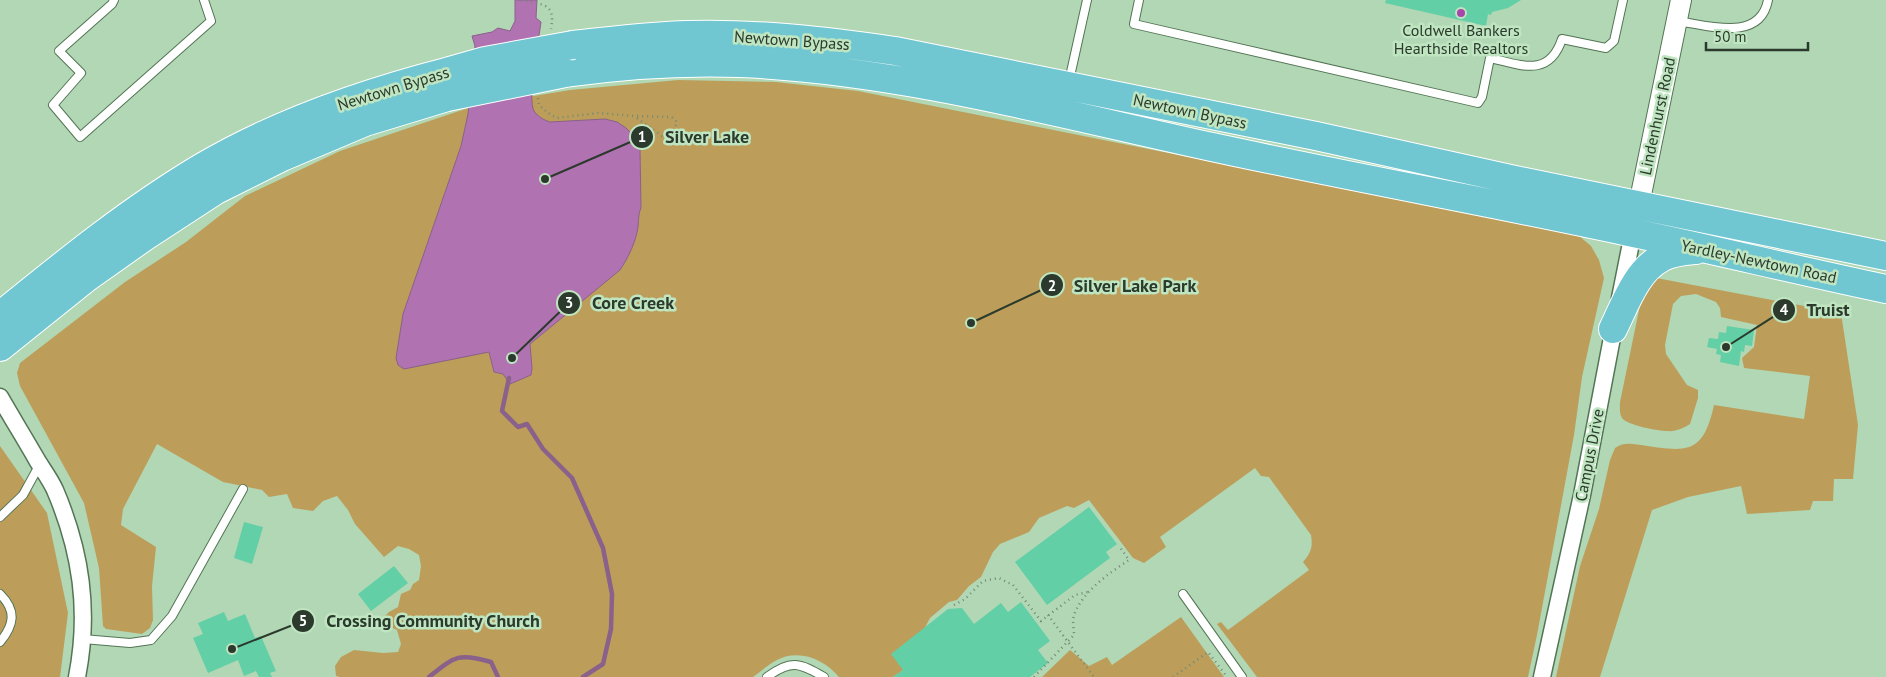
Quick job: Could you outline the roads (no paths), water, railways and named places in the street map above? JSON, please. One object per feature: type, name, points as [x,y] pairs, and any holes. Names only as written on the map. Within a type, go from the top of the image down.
[{"type":"highway","name":"Newtown Bypass","points":[[0,347],[86,278],[216,190],[282,157],[448,84],[485,61],[562,38],[687,35],[804,39],[895,51],[1639,205]]},
{"type":"highway","name":"Newtown Bypass","points":[[0,316],[131,214],[202,168],[288,124],[397,84],[448,84],[594,69],[677,63],[738,63],[838,71],[916,83],[986,96],[1211,146],[1632,233]]},
{"type":"highway","name":"Yardley-Newtown Road","points":[[1639,205],[1886,256]]},
{"type":"highway","name":"Yardley-Newtown Road","points":[[1632,233],[1886,289]]},
{"type":"highway","points":[[1614,330],[1635,285],[1650,267],[1662,258],[1701,249]]},
{"type":"street","name":"Lindenhurst Road","points":[[1632,233],[1681,0]]},
{"type":"street","name":"Campus Drive","points":[[1542,677],[1582,495],[1632,233]]},
{"type":"street","points":[[0,397],[54,488],[72,536],[83,595],[83,639],[78,677]]},
{"type":"lane","points":[[114,0],[112,4],[60,51],[81,73],[53,105],[80,138],[211,21],[204,0]]},
{"type":"lane","points":[[1068,86],[1087,0]]},
{"type":"lane","points":[[1139,0],[1134,24],[1478,103],[1482,98],[1490,58],[1530,67],[1548,62],[1558,52],[1562,39],[1606,48],[1614,41],[1623,0]]},
{"type":"lane","points":[[1677,21],[1736,28],[1747,26],[1763,16],[1768,0]]},
{"type":"lane","points":[[0,518],[23,495],[40,464]]},
{"type":"lane","points":[[83,639],[130,643],[144,642],[156,636],[172,616],[243,490]]},
{"type":"lane","points":[[0,594],[5,599],[12,613],[10,629],[0,642]]},
{"type":"lane","points":[[1183,594],[1242,677]]},
{"type":"lane","points":[[767,677],[776,670],[804,665],[824,677]]},
{"type":"waterway","points":[[509,378],[502,411],[518,427],[527,424],[543,449],[572,478],[603,548],[612,594],[611,629],[603,664],[583,677]]},
{"type":"waterway","points":[[429,677],[451,661],[463,657],[491,662],[498,677]]},
{"type":"place","name":"Coldwell Bankers Hearthside Realtors","points":[[1461,13]]},
{"type":"place","name":"Silver Lake","points":[[545,179]]},
{"type":"place","name":"Silver Lake Park","points":[[971,323]]},
{"type":"place","name":"Truist","points":[[1726,347]]},
{"type":"place","name":"Core Creek","points":[[512,358]]},
{"type":"place","name":"Crossing Community Church","points":[[232,649]]}]
